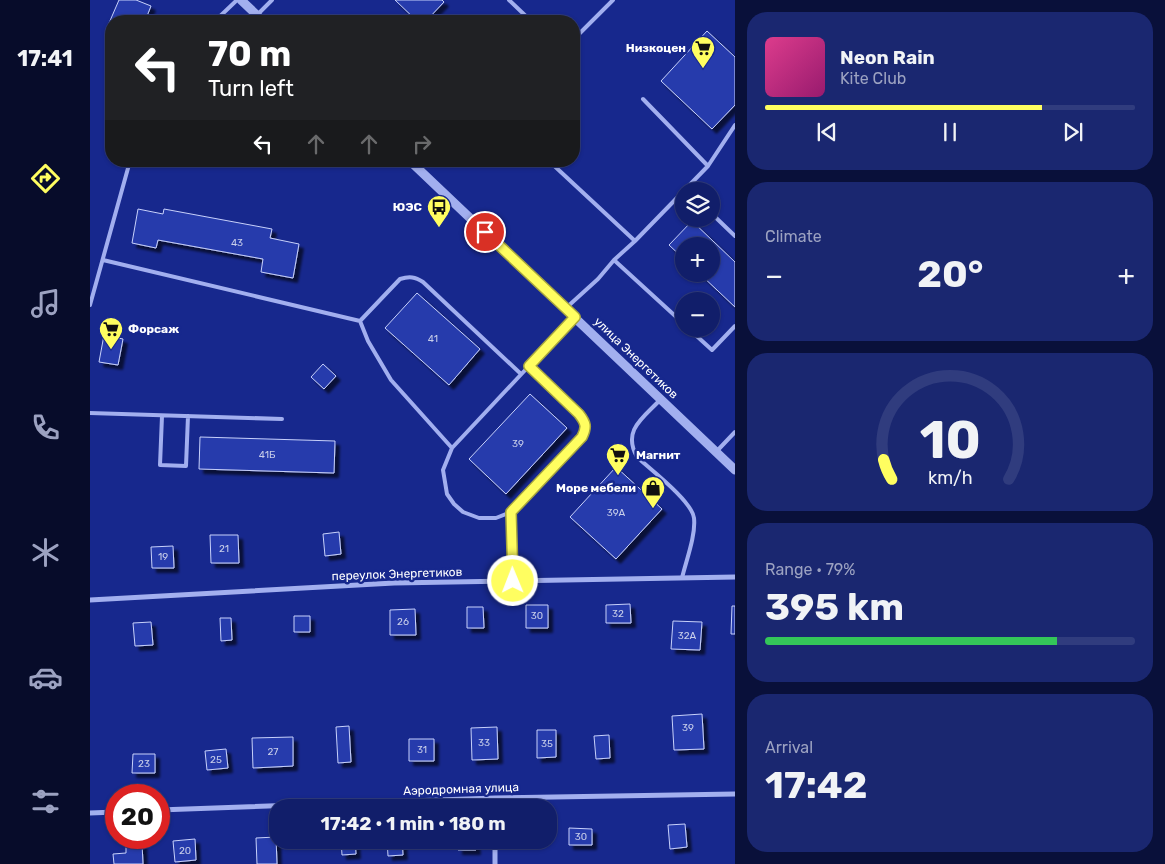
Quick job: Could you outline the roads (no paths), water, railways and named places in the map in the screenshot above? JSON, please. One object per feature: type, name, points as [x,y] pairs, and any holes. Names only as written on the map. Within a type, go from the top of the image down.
[{"type":"street","points":[[241,0],[257,15]]},
{"type":"street","name":"улица Энергетиков","points":[[416,167],[735,470]]},
{"type":"street","name":"переулок Энергетиков","points":[[90,600],[394,583],[735,578]]},
{"type":"street","name":"Аэродромная улица","points":[[170,810],[495,798],[735,794]]},
{"type":"street","points":[[90,813],[105,812]]},
{"type":"street","points":[[495,849],[495,864]]},
{"type":"lane","points":[[221,15],[237,0]]},
{"type":"lane","points":[[262,15],[272,0]]},
{"type":"lane","points":[[509,0],[525,15]]},
{"type":"lane","points":[[580,33],[613,0]]},
{"type":"lane","points":[[644,99],[708,166]]},
{"type":"lane","points":[[694,182],[708,166],[735,125]]},
{"type":"lane","points":[[90,305],[128,167]]},
{"type":"lane","points":[[555,167],[635,241]]},
{"type":"lane","points":[[565,308],[675,202]]},
{"type":"lane","points":[[720,222],[735,236]]},
{"type":"lane","points":[[102,260],[360,321]]},
{"type":"lane","points":[[614,260],[675,316]]},
{"type":"lane","points":[[360,321],[400,279],[408,276],[415,277],[423,282],[521,374]]},
{"type":"lane","points":[[529,366],[579,414],[585,422],[586,429],[582,437],[511,512],[496,518],[479,518],[464,512],[454,504],[447,494],[443,470],[452,448],[575,317]]},
{"type":"lane","points":[[360,321],[368,341],[391,380],[452,448]]},
{"type":"lane","points":[[698,337],[712,350],[735,326]]},
{"type":"lane","points":[[661,399],[633,429],[630,439],[637,457],[686,502],[694,517],[694,528],[682,578]]},
{"type":"lane","points":[[90,414],[282,419]]},
{"type":"lane","points":[[162,416],[160,465],[186,466],[188,416]]},
{"type":"lane","points":[[716,452],[735,432]]},
{"type":"lane","points":[[511,512],[513,581]]},
{"type":"place","name":"Низкоцен","points":[[703,69]]},
{"type":"place","name":"ЮЭС","points":[[439,228]]},
{"type":"place","name":"Форсаж","points":[[111,350]]},
{"type":"place","name":"Магнит","points":[[618,476]]},
{"type":"place","name":"Море мебели","points":[[653,509]]}]
